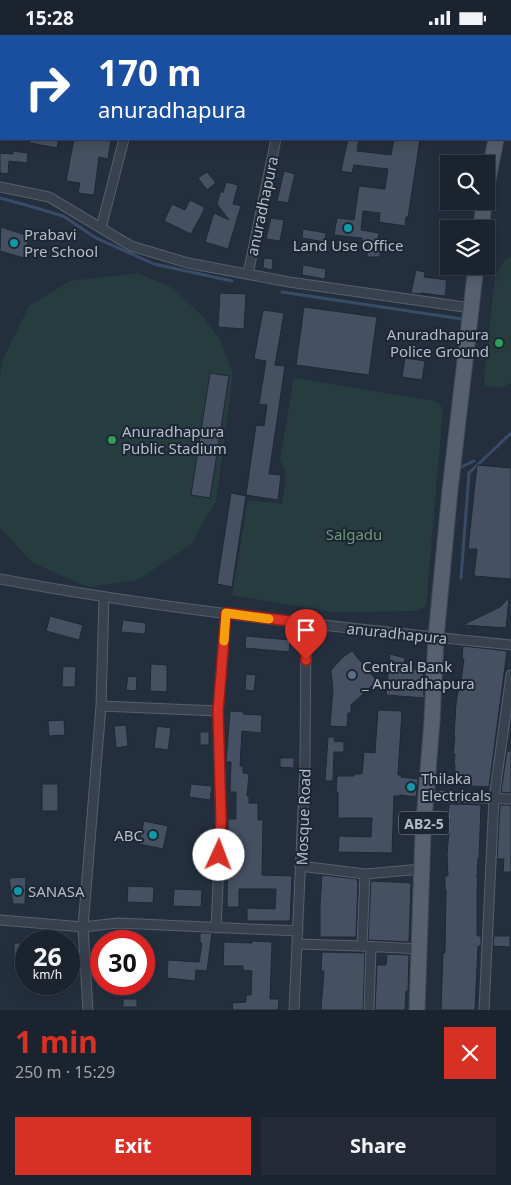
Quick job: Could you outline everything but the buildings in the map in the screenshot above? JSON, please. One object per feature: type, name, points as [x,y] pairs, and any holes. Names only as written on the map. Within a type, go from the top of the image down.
[{"type":"main road","points":[[493,155],[496,140]]},
{"type":"main road","name":"AB2-5","points":[[417,1010],[422,869],[433,712],[436,637],[451,481],[475,275]]},
{"type":"street","points":[[101,228],[124,140]]},
{"type":"street","name":"anuradhapura","points":[[248,274],[276,140]]},
{"type":"street","points":[[0,187],[49,197],[131,246],[188,263],[289,282],[470,308]]},
{"type":"street","name":"anuradhapura","points":[[0,579],[104,597],[226,613],[511,645]]},
{"type":"street","points":[[88,1010],[83,927],[101,706],[104,597]]},
{"type":"street","points":[[216,928],[221,819],[218,711],[226,613]]},
{"type":"street","name":"Mosque Road","points":[[294,1010],[305,765],[306,623]]},
{"type":"street","points":[[484,1010],[494,798],[511,675]]},
{"type":"street","points":[[101,706],[218,711]]},
{"type":"street","points":[[426,796],[511,799]]},
{"type":"street","points":[[300,866],[365,874],[422,869]]},
{"type":"street","points":[[365,874],[369,1010]]},
{"type":"street","points":[[0,920],[83,927],[118,923],[298,931]]},
{"type":"street","points":[[297,945],[420,949]]},
{"type":"green space","name":"Anuradhapura Police Ground","points":[[511,257],[511,383],[500,388],[485,386],[484,378],[495,275],[506,259]]},
{"type":"green space","name":"Anuradhapura Public Stadium","points":[[138,273],[173,288],[205,319],[221,342],[233,374],[216,502],[202,523],[193,543],[138,580],[88,587],[33,563],[0,528],[0,378],[3,359],[29,306],[70,281]]},
{"type":"green space","name":"Salgadu","points":[[294,378],[435,401],[443,408],[426,606],[417,611],[332,612],[232,595],[248,500],[282,504],[286,474],[280,459]]},
{"type":"waterway","points":[[0,198],[63,216],[96,238],[154,264],[232,281]]},
{"type":"waterway","points":[[282,292],[462,319],[462,321]]},
{"type":"waterway","points":[[461,578],[469,473],[511,433]]},
{"type":"waterway","points":[[457,469],[474,461]]},
{"type":"slow traffic","points":[[224,641],[226,613],[269,619]]},
{"type":"place","name":"Land Use Office","points":[[348,228]]},
{"type":"place","name":"Prabavi Pre School","points":[[14,243]]},
{"type":"place","name":"Anuradhapura Police Ground","points":[[499,343]]},
{"type":"place","name":"Anuradhapura Public Stadium","points":[[112,440]]},
{"type":"place","name":"Central Bank _ Anuradhapura","points":[[352,675]]},
{"type":"place","name":"Thilaka Electricals","points":[[411,787]]},
{"type":"place","name":"ABC","points":[[153,835]]},
{"type":"place","name":"SANASA","points":[[18,891]]},
{"type":"route","points":[[219,855],[221,819],[218,711],[226,613],[306,623],[306,660]]}]
